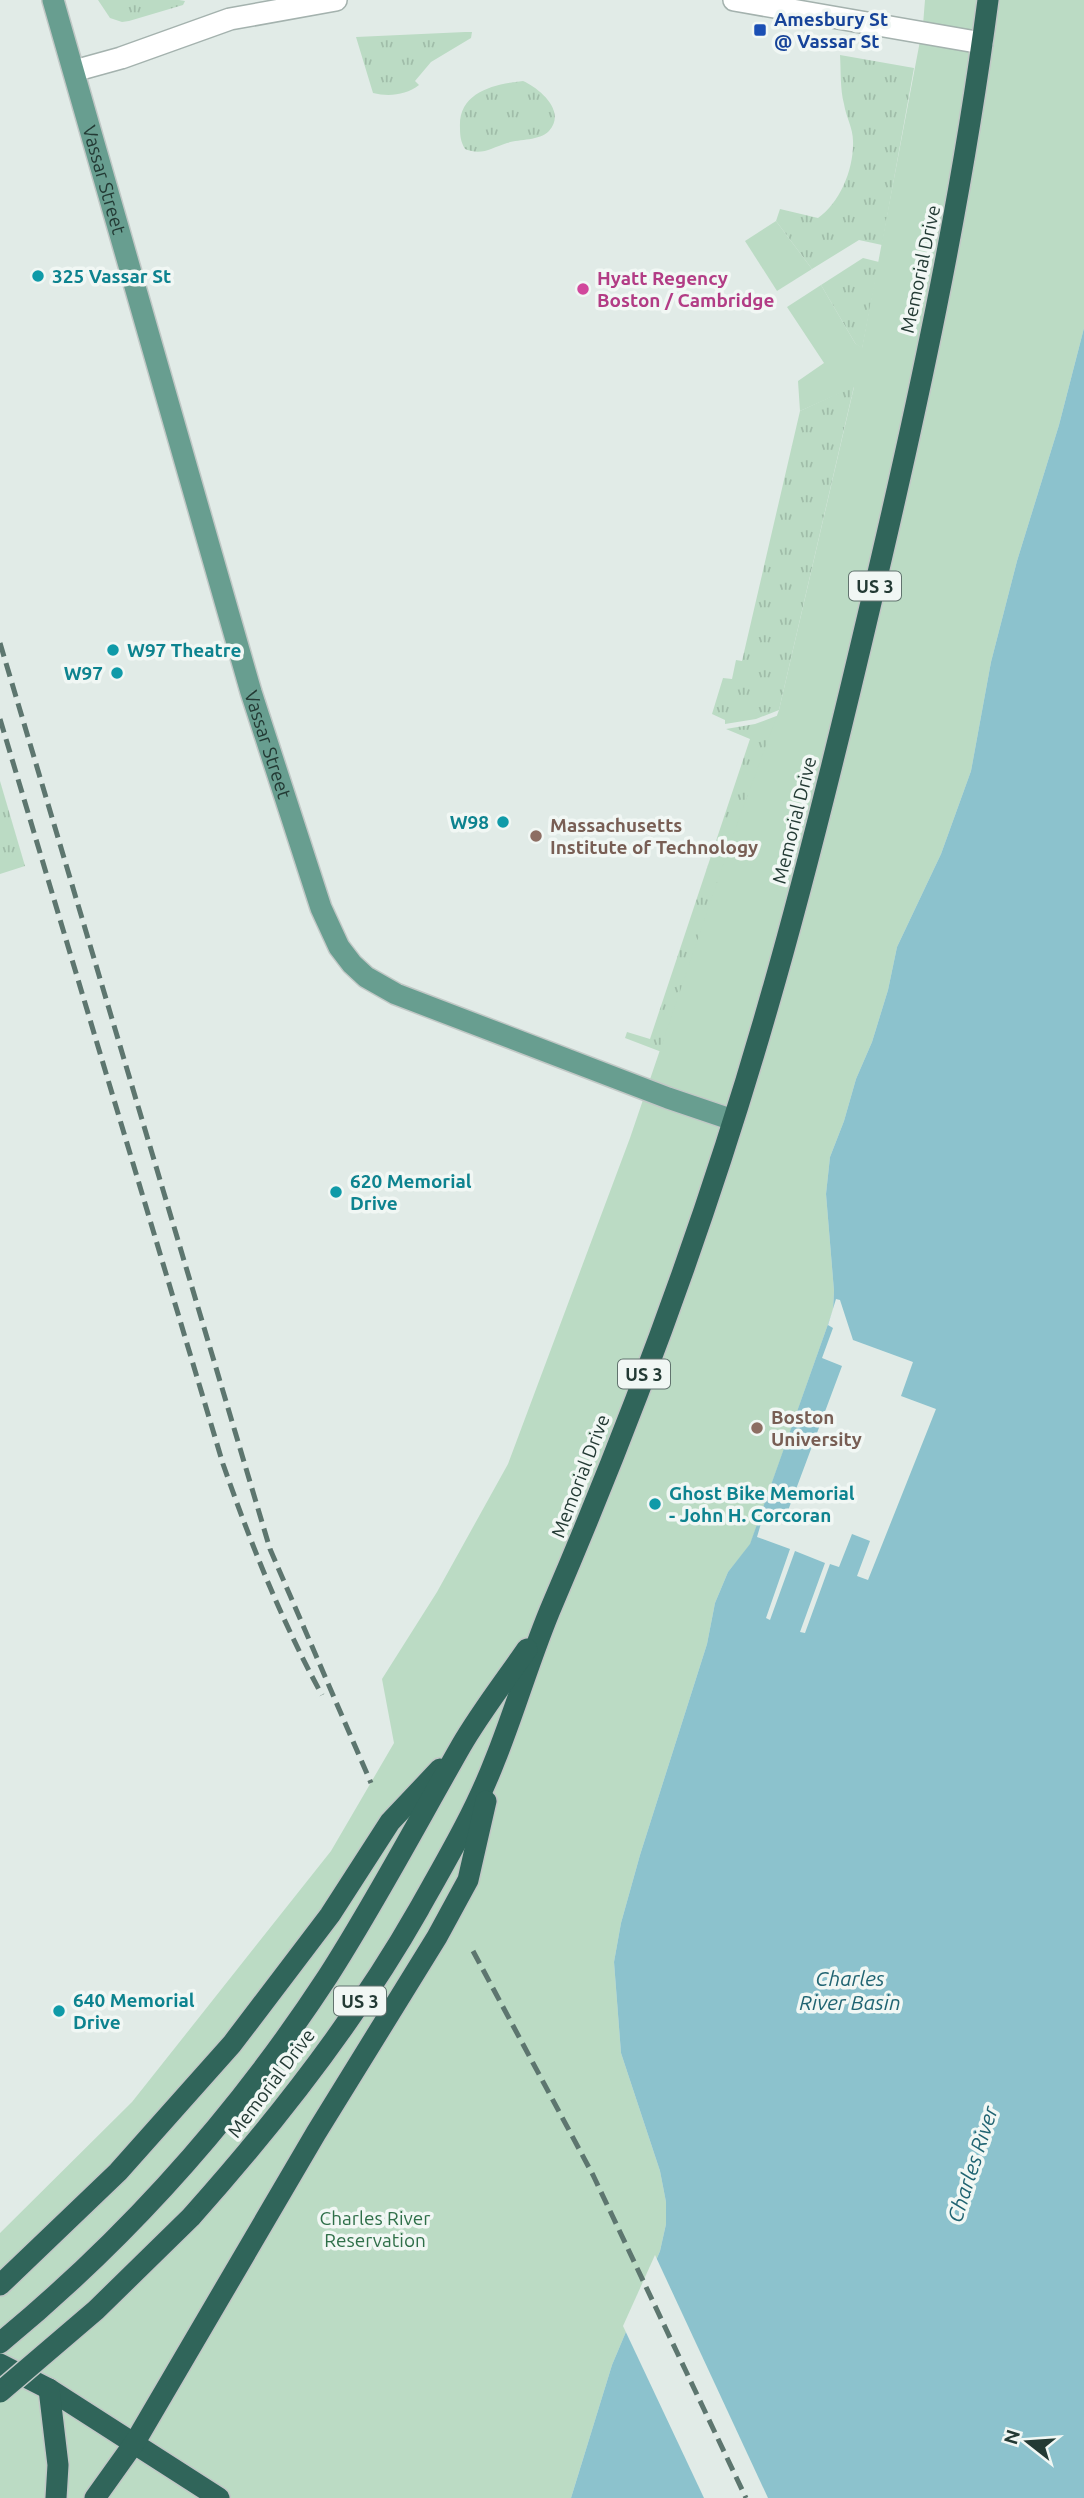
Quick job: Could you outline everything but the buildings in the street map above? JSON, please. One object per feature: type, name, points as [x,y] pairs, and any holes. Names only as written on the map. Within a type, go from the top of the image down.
[{"type":"highway","name":"Memorial Drive","points":[[0,2392],[96,2310],[191,2217],[279,2113],[373,1982],[430,1888],[494,1763],[544,1624],[611,1463],[675,1293],[768,1009],[803,879],[882,554],[958,200],[988,0]]},
{"type":"highway","name":"Memorial Drive","points":[[0,2343],[82,2271],[162,2190],[255,2079],[310,2002],[379,1894],[462,1744],[544,1624]]},
{"type":"highway","points":[[0,2285],[118,2172],[232,2044],[330,1915],[390,1822],[462,1744]]},
{"type":"highway","points":[[95,2498],[135,2442],[219,2295],[437,1937],[468,1880],[494,1763]]},
{"type":"highway","points":[[0,2364],[48,2389],[135,2442],[219,2498]]},
{"type":"highway","points":[[48,2389],[58,2465],[56,2498]]},
{"type":"main road","name":"Vassar Street","points":[[53,0],[257,712],[321,908],[339,947],[366,977],[396,994],[668,1098],[733,1120]]},
{"type":"street","points":[[74,71],[121,58],[230,19],[335,0]]},
{"type":"street","points":[[734,0],[982,43]]},
{"type":"green space","points":[[98,0],[185,1],[183,5],[122,22],[110,18]]},
{"type":"green space","name":"Charles River Reservation","points":[[925,0],[1084,0],[1084,328],[991,662],[971,771],[941,854],[897,947],[888,990],[872,1042],[856,1079],[830,1157],[826,1194],[834,1291],[833,1310],[750,1545],[728,1572],[715,1603],[707,1644],[621,1923],[614,1962],[621,2053],[660,2171],[666,2202],[666,2224],[660,2251],[612,2365],[571,2498],[0,2498],[0,2233],[132,2102],[331,1851],[394,1743],[382,1679],[437,1592],[508,1464],[630,1138],[736,827],[779,710],[854,387],[800,411],[798,381],[824,363],[787,307],[821,285],[855,343],[862,348],[923,25]]},
{"type":"green space","points":[[472,32],[471,38],[431,62],[415,81],[419,85],[397,94],[373,93],[356,37]]},
{"type":"green space","points":[[840,55],[914,68],[882,245],[859,240],[812,269],[776,221],[780,209],[818,218],[833,204],[848,174],[853,141],[841,86]]},
{"type":"green space","points":[[523,81],[543,95],[553,108],[554,123],[549,131],[540,137],[486,150],[476,152],[465,149],[461,137],[461,116],[471,98],[490,88]]},
{"type":"green space","points":[[776,221],[812,269],[777,291],[745,241]]},
{"type":"green space","points":[[863,258],[879,262],[862,349],[855,343],[821,285]]},
{"type":"green space","points":[[854,386],[779,710],[756,719],[725,724],[725,720],[712,714],[723,678],[732,679],[736,660],[742,661],[800,411]]},
{"type":"green space","points":[[779,715],[680,1059],[625,1038],[627,1032],[650,1039],[750,739],[726,729],[755,724]]},
{"type":"green space","points":[[0,781],[25,866],[0,874]]},
{"type":"water","name":"Charles River Basin","points":[[1084,328],[1084,2498],[571,2498],[612,2365],[660,2251],[666,2224],[666,2202],[660,2171],[621,2053],[614,1962],[621,1923],[707,1644],[715,1603],[728,1572],[750,1544],[833,1310],[834,1291],[826,1194],[830,1157],[856,1079],[872,1042],[888,990],[897,947],[941,854],[971,771],[991,662]]},
{"type":"pier","points":[[836,1299],[840,1300],[853,1340],[913,1362],[901,1396],[936,1409],[868,1580],[857,1576],[870,1541],[852,1534],[839,1567],[830,1564],[805,1633],[800,1632],[825,1563],[795,1551],[770,1620],[766,1618],[790,1549],[757,1537],[765,1510],[786,1516],[842,1366],[822,1358],[833,1328],[828,1325]]},
{"type":"pier","points":[[655,2255],[768,2498],[704,2498],[623,2326]]},
{"type":"railway","points":[[0,643],[270,1549],[371,1783]]},
{"type":"railway","points":[[0,719],[223,1464],[268,1581],[293,1639],[322,1695]]},
{"type":"railway","points":[[473,1951],[593,2175],[746,2498]]},
{"type":"place","name":"Amesbury St @ Vassar St","points":[[760,30]]},
{"type":"place","name":"325 Vassar St","points":[[38,276]]},
{"type":"place","name":"Hyatt Regency Boston / Cambridge","points":[[583,289]]},
{"type":"place","name":"W97 Theatre","points":[[113,650]]},
{"type":"place","name":"W97","points":[[117,673]]},
{"type":"place","name":"W98","points":[[503,822]]},
{"type":"place","name":"Massachusetts Institute of Technology","points":[[536,836]]},
{"type":"place","name":"620 Memorial Drive","points":[[336,1192]]},
{"type":"place","name":"Boston University","points":[[757,1428]]},
{"type":"place","name":"Ghost Bike Memorial - John H. Corcoran","points":[[655,1504]]},
{"type":"place","name":"640 Memorial Drive","points":[[59,2011]]},
{"type":"water label","name":"Charles River","points":[[972,2164]]}]
